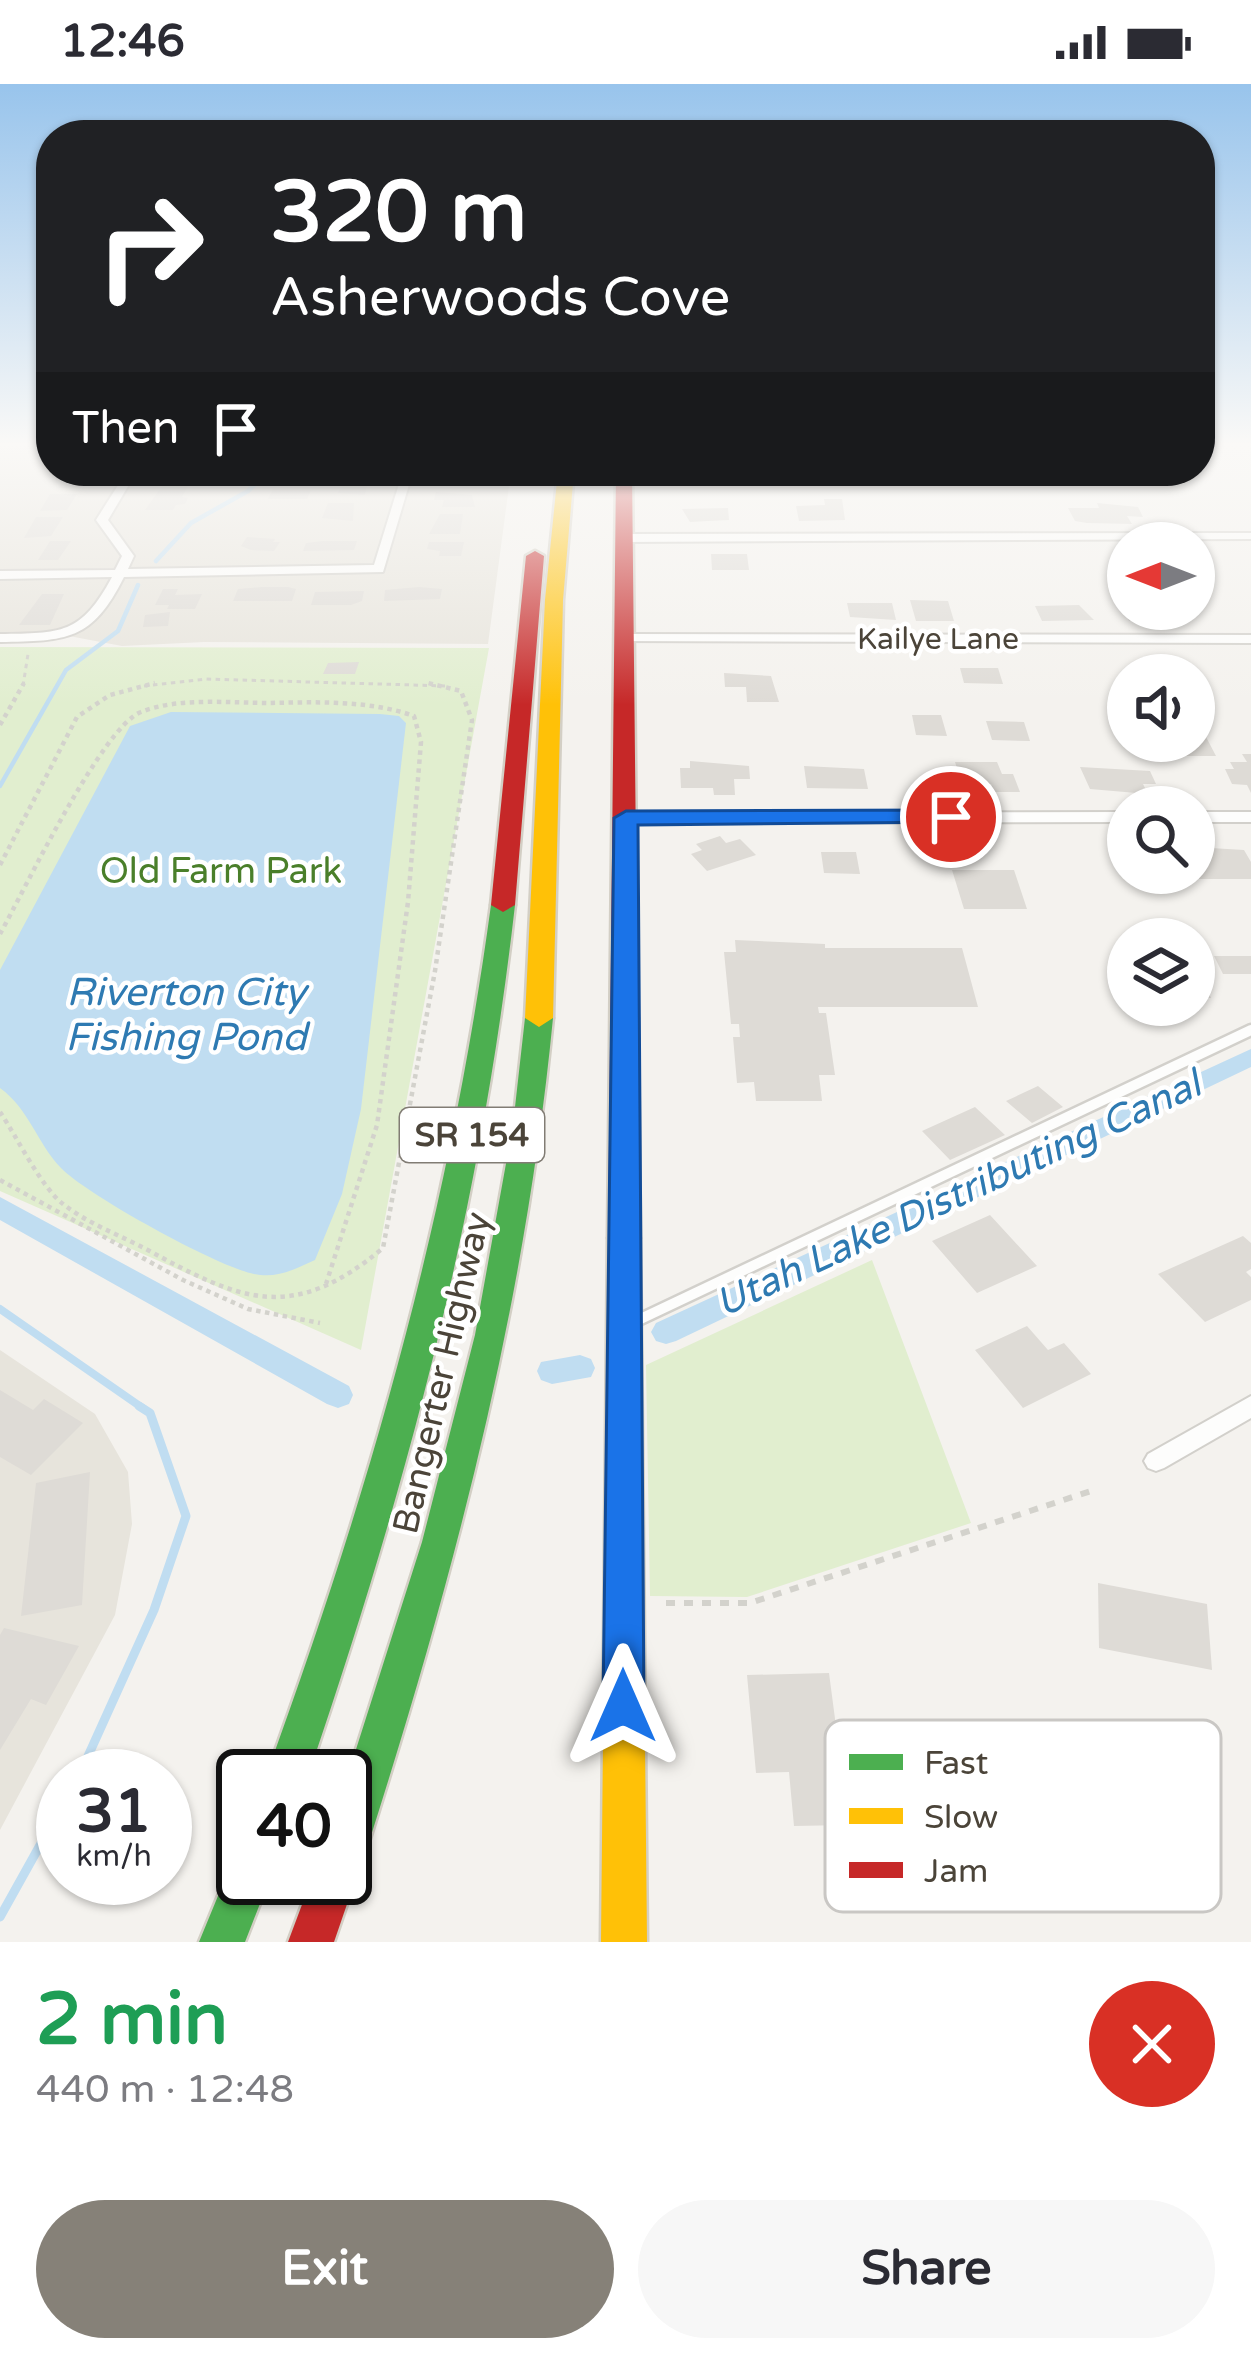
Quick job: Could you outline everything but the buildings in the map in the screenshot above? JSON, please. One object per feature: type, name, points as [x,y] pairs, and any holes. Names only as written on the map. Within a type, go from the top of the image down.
[{"type":"main road","name":"Bangerter Highway","points":[[296,1749],[391,1471],[428,1341],[465,1174],[486,1047],[537,531]]},
{"type":"main road","name":"Bangerter Highway","points":[[372,1760],[455,1491],[514,1224],[532,1094],[542,955],[560,531]]},
{"type":"main road","points":[[623,531],[624,1942]]},
{"type":"main road","points":[[223,1942],[237,1905]]},
{"type":"main road","points":[[311,1942],[324,1905]]},
{"type":"street","points":[[0,638],[55,638],[89,625],[128,556],[125,545],[107,531]]},
{"type":"street","points":[[0,575],[379,569],[390,531]]},
{"type":"street","points":[[623,538],[1251,536]]},
{"type":"street","name":"Kailye Lane","points":[[625,638],[1251,639]]},
{"type":"street","points":[[626,818],[1107,817]]},
{"type":"street","points":[[1215,817],[1251,817]]},
{"type":"street","points":[[1156,1461],[1251,1406]]},
{"type":"lane","points":[[622,1328],[1251,1030]]},
{"type":"path","points":[[0,725],[24,684],[30,644]]},
{"type":"path","points":[[0,865],[77,718],[110,695],[165,680],[441,682],[461,691],[472,720],[435,971],[382,1248],[358,1269],[326,1285],[273,1299],[223,1291],[61,1203],[0,1112]]},
{"type":"path","points":[[0,934],[108,741],[122,724],[145,710],[383,704],[412,713],[420,725],[419,770],[389,1049],[377,1125],[326,1285]]},
{"type":"path","points":[[0,1180],[183,1280],[248,1309],[320,1324]]},
{"type":"path","points":[[665,1603],[751,1604],[1097,1489]]},
{"type":"shaded area","points":[[0,531],[503,531],[488,644],[122,646],[53,633],[0,633]]},
{"type":"shaded area","points":[[0,1350],[95,1414],[128,1472],[132,1524],[115,1615],[43,1749],[36,1749],[36,1763],[0,1830]]},
{"type":"green space","name":"Riverton City Fishing Pond","points":[[0,647],[489,648],[361,1350],[0,1191]]},
{"type":"green space","points":[[872,1260],[971,1523],[747,1597],[650,1596],[646,1365]]},
{"type":"water","name":"Riverton City Fishing Pond","points":[[171,712],[380,714],[399,716],[406,723],[361,1109],[342,1194],[315,1260],[278,1274],[236,1269],[97,1195],[61,1168],[0,1088],[0,970],[130,726]]},
{"type":"waterway","points":[[156,561],[184,531]]},
{"type":"waterway","points":[[0,786],[66,670],[118,631],[138,585]]},
{"type":"waterway","name":"Utah Lake Distributing Canal","points":[[666,1332],[1251,1057]]},
{"type":"waterway","name":"Utah Lake Distributing Canal","points":[[0,1207],[338,1395]]},
{"type":"waterway","points":[[0,1309],[144,1409]]},
{"type":"waterway","name":"Utah Lake Distributing Canal","points":[[552,1371],[580,1368]]},
{"type":"waterway","points":[[91,1749],[154,1610],[186,1516],[150,1413],[139,1406]]},
{"type":"waterway","points":[[0,1917],[36,1852]]},
{"type":"traffic: fast","points":[[296,1749],[361,1560],[422,1347],[471,1130],[503,905]]},
{"type":"traffic: fast","points":[[372,1763],[440,1542],[492,1335],[528,1125],[539,1018]]},
{"type":"traffic: fast","points":[[222,1942],[237,1905]]},
{"type":"traffic: slow","points":[[539,1018],[560,531]]},
{"type":"traffic: slow","points":[[624,1238],[624,1942]]},
{"type":"traffic: jam","points":[[624,531],[624,1238]]},
{"type":"traffic: jam","points":[[503,905],[535,556]]},
{"type":"traffic: jam","points":[[311,1942],[324,1905]]},
{"type":"route","points":[[623,1706],[626,818],[951,817]]},
{"type":"park label","name":"Old Farm Park","points":[[221,871]]}]
